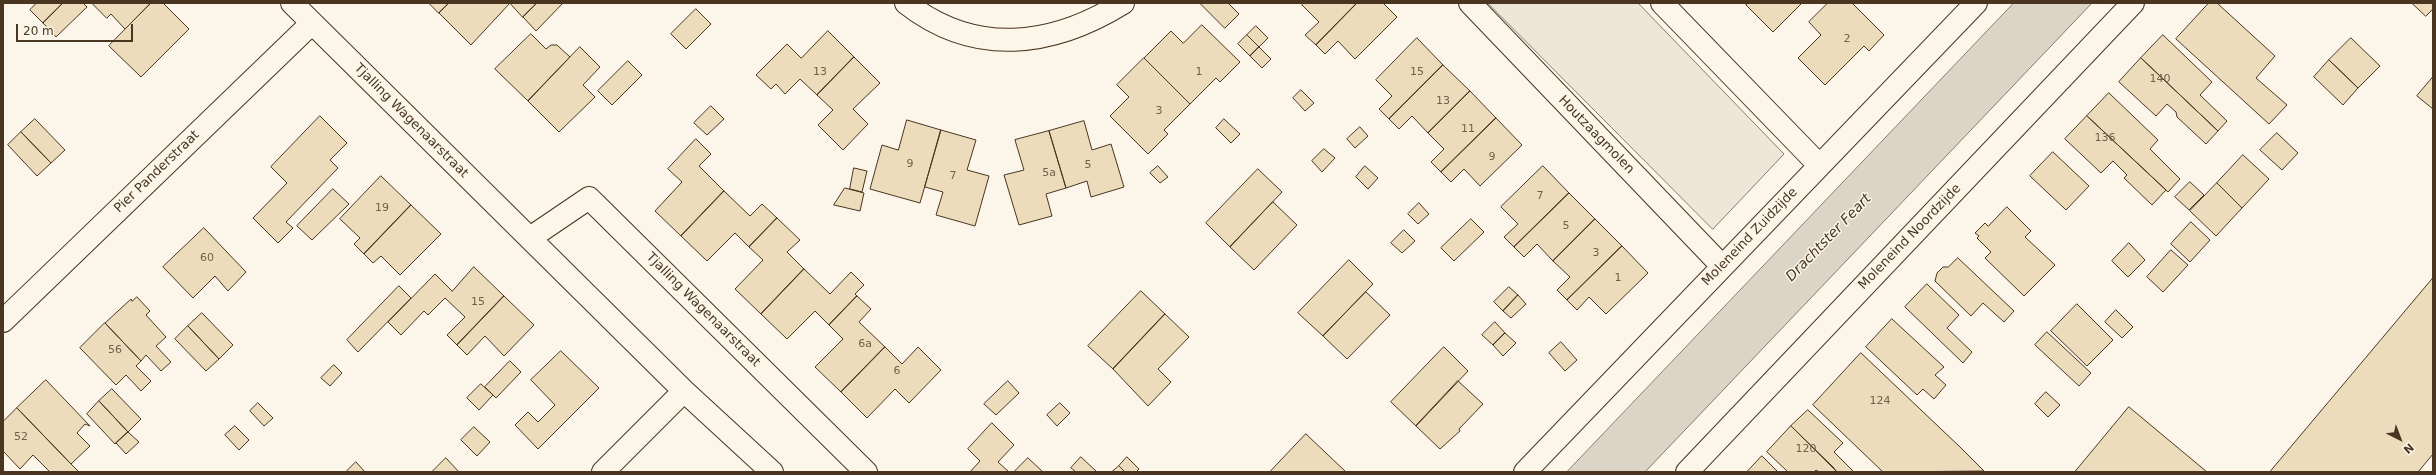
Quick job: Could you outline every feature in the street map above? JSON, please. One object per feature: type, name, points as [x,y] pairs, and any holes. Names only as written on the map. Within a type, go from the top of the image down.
[{"type":"street","name":"Tjalling Wagenaarstraat","points":[[292,3],[684,391],[772,472]]},
{"type":"street","points":[[906,3],[923,16],[965,35],[1003,40],[1037,38],[1076,28],[1123,3]]},
{"type":"street","name":"Houtzaagmolen","points":[[1470,3],[1722,266]]},
{"type":"street","points":[[1662,3],[1819,165]]},
{"type":"street","name":"Moleneind Zuidzijde","points":[[1525,472],[1976,3]]},
{"type":"street","name":"Moleneind Noordzijde","points":[[1688,472],[2133,3]]},
{"type":"street","name":"Pier Panderstraat","points":[[3,321],[312,23]]},
{"type":"street","name":"Tjalling Wagenaarstraat","points":[[530,238],[590,198],[866,472]]},
{"type":"street","points":[[603,472],[684,391]]},
{"type":"shaded area","points":[[1488,3],[1638,3],[1784,154],[1713,229]]},
{"type":"water","name":"Drachtster Feart","points":[[2014,3],[2092,3],[1645,472],[1567,472]]},
{"type":"building","points":[[37,3],[63,3],[43,23],[30,10]]},
{"type":"building","points":[[63,3],[83,3],[87,7],[56,37],[43,23]]},
{"type":"building","points":[[92,3],[151,3],[125,29],[111,14],[107,18]]},
{"type":"building","points":[[151,3],[163,3],[189,29],[141,77],[109,46]]},
{"type":"building","points":[[429,3],[449,3],[439,13]]},
{"type":"building","points":[[449,3],[510,3],[471,45],[439,13]]},
{"type":"building","points":[[510,3],[537,3],[523,17]]},
{"type":"building","points":[[537,3],[563,3],[536,31],[523,17]]},
{"type":"building","points":[[1200,3],[1228,3],[1239,14],[1225,28]]},
{"type":"building","points":[[1304,3],[1357,3],[1316,45],[1305,35],[1319,22],[1302,5]]},
{"type":"building","points":[[1357,3],[1383,3],[1397,17],[1355,59],[1338,41],[1325,54],[1316,45]]},
{"type":"building","points":[[1749,3],[1802,3],[1773,32],[1746,5]]},
{"type":"building","points":[[1828,3],[1852,3],[1884,35],[1869,51],[1864,46],[1825,85],[1798,58],[1821,35],[1809,22]]},
{"type":"building","points":[[2209,3],[2217,3],[2275,56],[2256,78],[2287,105],[2269,124],[2176,39]]},
{"type":"building","points":[[2412,3],[2433,3],[2433,9],[2426,16]]},
{"type":"building","points":[[696,9],[711,24],[686,49],[671,34]]},
{"type":"building","points":[[1202,25],[1240,62],[1220,82],[1216,78],[1190,104],[1144,58],[1171,31],[1183,43]]},
{"type":"building","points":[[1256,26],[1268,38],[1259,47],[1247,35]]},
{"type":"building","points":[[828,31],[854,57],[817,95],[800,79],[785,94],[776,84],[771,89],[756,75],[787,44],[801,58]]},
{"type":"building","points":[[531,34],[546,49],[551,45],[557,45],[570,57],[528,101],[495,69]]},
{"type":"building","points":[[1247,35],[1259,47],[1250,56],[1238,44]]},
{"type":"building","points":[[2163,35],[2212,82],[2200,95],[2227,121],[2218,131],[2141,58]]},
{"type":"building","points":[[1417,38],[1443,65],[1389,119],[1379,109],[1392,96],[1376,80]]},
{"type":"building","points":[[2351,38],[2380,66],[2358,88],[2329,60]]},
{"type":"building","points":[[580,47],[600,67],[583,85],[595,97],[559,132],[528,101]]},
{"type":"building","points":[[1259,47],[1271,59],[1262,68],[1250,56]]},
{"type":"building","points":[[854,57],[880,83],[853,109],[868,124],[843,150],[818,125],[833,110],[817,95]]},
{"type":"building","points":[[1144,58],[1190,104],[1164,130],[1168,134],[1148,154],[1110,116],[1129,97],[1117,85]]},
{"type":"building","points":[[2141,58],[2218,131],[2206,144],[2177,117],[2176,112],[2167,104],[2156,116],[2119,82]]},
{"type":"building","points":[[2329,60],[2358,88],[2343,105],[2314,77]]},
{"type":"building","points":[[628,61],[642,75],[612,105],[598,91]]},
{"type":"building","points":[[1443,65],[1470,91],[1428,133],[1412,116],[1399,129],[1389,119]]},
{"type":"building","points":[[2433,77],[2433,109],[2417,96]]},
{"type":"building","points":[[1301,90],[1314,103],[1305,111],[1293,98]]},
{"type":"building","points":[[1470,91],[1496,118],[1441,172],[1431,162],[1444,149],[1428,133]]},
{"type":"building","points":[[2109,93],[2158,140],[2150,149],[2180,179],[2168,192],[2087,116]]},
{"type":"building","points":[[711,106],[724,119],[707,135],[694,123]]},
{"type":"building","points":[[320,116],[347,143],[330,160],[338,168],[286,222],[293,228],[278,243],[253,218],[287,183],[271,167]]},
{"type":"building","points":[[2087,116],[2166,190],[2152,205],[2124,178],[2127,175],[2113,161],[2101,173],[2065,139]]},
{"type":"building","points":[[1496,118],[1522,145],[1480,186],[1464,169],[1451,182],[1441,172]]},
{"type":"building","points":[[35,119],[65,150],[51,163],[21,132]]},
{"type":"building","points":[[1224,119],[1240,134],[1231,143],[1216,128]]},
{"type":"building","points":[[907,120],[941,130],[920,203],[870,189],[882,145],[898,150]]},
{"type":"building","points":[[1084,121],[1092,150],[1111,144],[1124,187],[1091,197],[1087,181],[1066,188],[1049,131]]},
{"type":"building","points":[[1360,127],[1368,136],[1355,148],[1347,139]]},
{"type":"building","points":[[941,130],[976,140],[967,170],[989,176],[975,226],[936,215],[943,192],[925,187]]},
{"type":"building","points":[[1049,131],[1066,188],[1046,194],[1052,216],[1019,225],[1004,175],[1024,170],[1015,140]]},
{"type":"building","points":[[21,132],[51,163],[37,176],[8,145]]},
{"type":"building","points":[[2277,133],[2298,153],[2282,170],[2260,150]]},
{"type":"building","points":[[696,139],[711,154],[699,166],[724,191],[681,236],[655,211],[682,182],[668,169]]},
{"type":"building","points":[[1324,149],[1335,158],[1322,172],[1312,161]]},
{"type":"building","points":[[2053,152],[2089,186],[2066,210],[2030,176]]},
{"type":"building","points":[[2243,155],[2269,179],[2242,208],[2217,183]]},
{"type":"building","points":[[1158,166],[1168,177],[1160,183],[1150,173]]},
{"type":"building","points":[[1365,166],[1378,178],[1368,189],[1356,177]]},
{"type":"building","points":[[1543,166],[1569,193],[1514,247],[1504,237],[1518,224],[1501,207]]},
{"type":"building","points":[[854,168],[867,171],[862,192],[850,189]]},
{"type":"building","points":[[1258,169],[1282,192],[1230,247],[1206,223]]},
{"type":"building","points":[[381,176],[411,205],[364,254],[354,244],[360,238],[340,219]]},
{"type":"building","points":[[2190,182],[2204,195],[2189,210],[2175,197]]},
{"type":"building","points":[[2217,183],[2242,208],[2216,236],[2190,211]]},
{"type":"building","points":[[845,188],[864,193],[860,211],[834,205]]},
{"type":"building","points":[[333,189],[349,204],[312,240],[297,226]]},
{"type":"building","points":[[724,191],[750,216],[762,204],[777,218],[749,247],[735,233],[707,261],[681,236]]},
{"type":"building","points":[[1569,193],[1595,219],[1553,261],[1537,244],[1524,257],[1514,247]]},
{"type":"building","points":[[1273,202],[1297,225],[1254,270],[1230,247]]},
{"type":"building","points":[[1419,203],[1429,214],[1418,224],[1408,214]]},
{"type":"building","points":[[411,205],[441,234],[400,275],[381,256],[373,263],[364,254]]},
{"type":"building","points":[[2007,207],[2031,231],[2025,237],[2055,265],[2024,296],[1985,258],[1991,252],[1977,238],[1979,236],[1975,233],[1985,223],[1988,226]]},
{"type":"building","points":[[777,218],[800,240],[787,252],[804,269],[761,314],[735,289],[763,260],[749,247]]},
{"type":"building","points":[[1471,219],[1484,232],[1454,261],[1441,248]]},
{"type":"building","points":[[1595,219],[1622,246],[1567,300],[1557,290],[1570,277],[1553,261]]},
{"type":"building","points":[[2191,222],[2210,240],[2190,262],[2171,244]]},
{"type":"building","points":[[204,228],[246,272],[228,291],[215,276],[193,298],[163,267]]},
{"type":"building","points":[[1404,230],[1415,241],[1402,253],[1391,243]]},
{"type":"building","points":[[2129,243],[2145,260],[2128,277],[2112,261]]},
{"type":"building","points":[[1622,246],[1648,273],[1606,314],[1589,297],[1577,310],[1567,300]]},
{"type":"building","points":[[2171,250],[2188,265],[2163,292],[2147,277]]},
{"type":"building","points":[[1958,258],[2014,311],[2004,322],[1983,303],[1971,316],[1935,281],[1937,273],[1943,267],[1948,267]]},
{"type":"building","points":[[1349,260],[1373,284],[1323,336],[1298,313]]},
{"type":"building","points":[[474,267],[504,296],[457,345],[447,335],[465,317],[445,298],[428,315],[424,311],[401,335],[388,322],[435,274],[452,291]]},
{"type":"building","points":[[804,269],[830,294],[851,272],[864,285],[855,294],[857,296],[829,325],[815,311],[787,339],[761,314]]},
{"type":"building","points":[[2433,278],[2433,454],[2418,472],[2270,472]]},
{"type":"building","points":[[1927,284],[1959,315],[1947,328],[1972,352],[1963,363],[1905,307]]},
{"type":"building","points":[[399,286],[411,298],[358,352],[347,340]]},
{"type":"building","points":[[1509,287],[1518,295],[1503,311],[1494,302]]},
{"type":"building","points":[[1141,291],[1165,314],[1113,369],[1088,346]]},
{"type":"building","points":[[1366,292],[1390,315],[1347,359],[1323,336]]},
{"type":"building","points":[[1518,295],[1526,304],[1511,318],[1503,311]]},
{"type":"building","points":[[504,296],[534,325],[504,356],[485,336],[467,355],[457,345]]},
{"type":"building","points":[[857,296],[871,309],[859,322],[885,347],[841,392],[815,367],[843,339],[829,325]]},
{"type":"building","points":[[137,297],[150,311],[146,315],[166,337],[156,346],[171,362],[161,371],[146,355],[141,361],[105,323],[131,299],[132,301]]},
{"type":"building","points":[[2077,304],[2113,340],[2087,366],[2051,331]]},
{"type":"building","points":[[2116,310],[2133,327],[2122,338],[2105,322]]},
{"type":"building","points":[[202,313],[233,345],[219,359],[188,326]]},
{"type":"building","points":[[1165,314],[1189,337],[1158,369],[1171,382],[1148,406],[1113,369]]},
{"type":"building","points":[[1892,319],[1944,367],[1935,375],[1946,385],[1934,399],[1923,389],[1917,395],[1866,347]]},
{"type":"building","points":[[1495,322],[1505,333],[1493,345],[1482,335]]},
{"type":"building","points":[[105,323],[141,361],[136,366],[151,381],[141,391],[126,375],[116,385],[80,348]]},
{"type":"building","points":[[188,326],[219,359],[206,371],[175,339]]},
{"type":"building","points":[[2047,332],[2091,373],[2079,386],[2035,345]]},
{"type":"building","points":[[1505,333],[1516,343],[1503,356],[1493,345]]},
{"type":"building","points":[[1561,342],[1577,360],[1565,371],[1549,353]]},
{"type":"building","points":[[885,347],[902,364],[918,347],[941,370],[909,403],[895,389],[867,418],[841,392]]},
{"type":"building","points":[[1444,347],[1468,371],[1416,426],[1391,402]]},
{"type":"building","points":[[561,351],[599,388],[538,449],[515,425],[528,412],[538,422],[555,405],[531,380]]},
{"type":"building","points":[[1861,353],[1984,471],[1883,472],[1813,405]]},
{"type":"building","points":[[510,361],[521,372],[496,398],[485,387]]},
{"type":"building","points":[[334,365],[342,373],[330,386],[321,378]]},
{"type":"building","points":[[46,380],[90,426],[85,424],[77,433],[90,446],[71,464],[17,408]]},
{"type":"building","points":[[1008,381],[1019,393],[996,415],[984,404]]},
{"type":"building","points":[[1458,381],[1483,404],[1459,429],[1460,431],[1440,449],[1416,426]]},
{"type":"building","points":[[481,384],[493,395],[479,410],[467,398]]},
{"type":"building","points":[[112,389],[141,419],[128,432],[99,401]]},
{"type":"building","points":[[2046,392],[2060,405],[2048,417],[2035,404]]},
{"type":"building","points":[[99,401],[128,432],[115,444],[87,414]]},
{"type":"building","points":[[258,403],[273,418],[264,426],[250,411]]},
{"type":"building","points":[[1060,403],[1070,413],[1057,426],[1047,415]]},
{"type":"building","points":[[2129,407],[2207,472],[2075,472]]},
{"type":"building","points":[[17,408],[79,472],[50,472],[33,455],[20,469],[3,451],[3,422]]},
{"type":"building","points":[[1808,410],[1843,443],[1834,452],[1854,472],[1837,472],[1791,426]]},
{"type":"building","points":[[992,423],[1014,445],[998,462],[1009,472],[970,472],[980,461],[968,449]]},
{"type":"building","points":[[235,426],[249,440],[239,450],[225,435]]},
{"type":"building","points":[[1791,426],[1837,472],[1819,472],[1816,470],[1814,472],[1788,472],[1767,452]]},
{"type":"building","points":[[474,427],[490,442],[477,456],[461,440]]},
{"type":"building","points":[[128,432],[139,442],[126,454],[116,443]]},
{"type":"building","points":[[1306,434],[1346,472],[1270,472]]},
{"type":"building","points":[[1762,456],[1778,472],[1747,472]]},
{"type":"building","points":[[1081,457],[1096,471],[1095,472],[1076,472],[1071,468]]},
{"type":"building","points":[[1127,457],[1139,469],[1136,472],[1125,472],[1119,466]]},
{"type":"building","points":[[446,458],[459,472],[432,472]]},
{"type":"building","points":[[1028,458],[1043,472],[1014,472]]},
{"type":"building","points":[[356,462],[365,472],[346,472]]},
{"type":"building","points":[[1119,466],[1125,472],[1112,472]]}]
